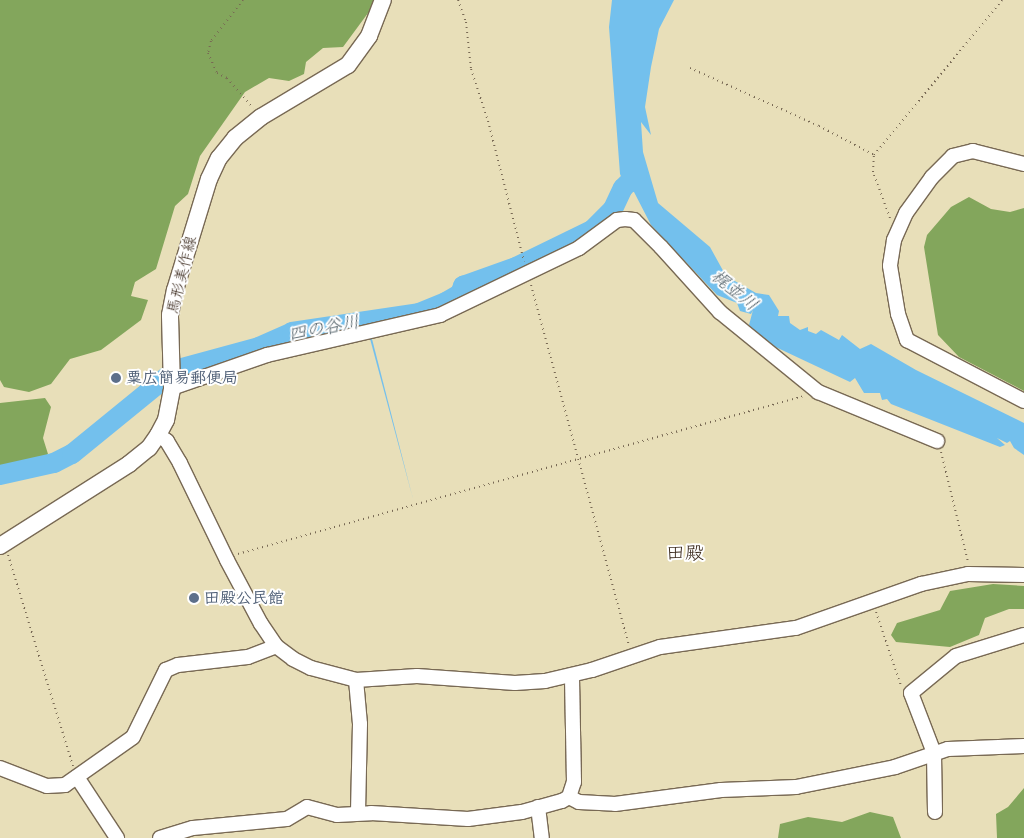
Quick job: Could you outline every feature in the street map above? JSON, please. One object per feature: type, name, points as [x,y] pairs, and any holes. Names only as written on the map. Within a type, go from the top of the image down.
[{"type":"main road","name":"馬形美作線","points":[[2,545],[128,464],[149,448],[166,420],[172,386],[170,316],[175,290],[209,179],[219,158],[235,138],[260,117],[348,65],[369,36],[383,0]]},
{"type":"street","points":[[1024,164],[973,151],[953,156],[917,195],[898,233],[890,266],[898,314],[907,340],[1024,401]]},
{"type":"street","points":[[172,386],[275,353],[440,315],[579,248],[617,220],[634,220],[720,312],[818,392],[938,441]]},
{"type":"street","points":[[158,435],[167,441],[180,463],[226,560],[260,624],[276,646],[311,668],[356,680],[446,676],[515,683],[572,675],[660,647],[796,628],[920,584],[968,574],[1024,575]]},
{"type":"street","points":[[935,812],[934,753],[913,690],[956,656],[1024,635]]},
{"type":"street","points":[[0,768],[54,787],[66,785],[133,737],[166,670],[178,665],[248,657],[276,646]]},
{"type":"street","points":[[569,797],[574,782],[572,675]]},
{"type":"street","points":[[356,680],[360,724],[358,812]]},
{"type":"street","points":[[160,838],[193,828],[287,819],[307,807],[337,814],[358,812],[468,819],[538,807],[569,797],[579,802],[615,804],[721,790],[796,786],[895,767],[934,753],[962,746],[1024,746]]},
{"type":"street","points":[[77,777],[117,838]]},
{"type":"street","points":[[538,807],[542,838]]},
{"type":"path","points":[[243,0],[211,41],[208,52],[217,73],[227,78],[260,117]]},
{"type":"path","points":[[458,0],[466,22],[471,69],[488,121],[522,252]]},
{"type":"path","points":[[898,233],[873,172],[874,155],[1002,0]]},
{"type":"path","points":[[690,68],[819,126],[874,155]]},
{"type":"path","points":[[528,274],[632,656]]},
{"type":"path","points":[[226,560],[818,392]]},
{"type":"path","points":[[938,441],[957,512],[968,574]]},
{"type":"path","points":[[2,545],[77,777]]},
{"type":"path","points":[[872,602],[903,691]]},
{"type":"green space","points":[[0,0],[374,0],[371,9],[343,47],[323,48],[306,62],[304,74],[289,81],[269,78],[245,92],[200,156],[188,194],[175,206],[156,269],[135,282],[131,296],[148,300],[141,320],[101,350],[70,359],[51,384],[29,392],[4,387],[0,380]]},
{"type":"green space","points":[[969,197],[991,209],[1010,212],[1024,208],[1024,391],[959,357],[938,335],[924,247],[927,235],[951,207]]},
{"type":"green space","points":[[45,398],[51,407],[43,438],[48,454],[39,463],[0,471],[0,403]]},
{"type":"green space","points":[[993,584],[1024,586],[1024,609],[1009,609],[985,618],[979,635],[950,647],[896,642],[891,635],[897,623],[940,610],[950,591]]},
{"type":"green space","points":[[1024,788],[1024,838],[997,838],[996,814],[1008,807]]},
{"type":"green space","points":[[870,812],[893,817],[901,838],[778,838],[780,824],[808,817],[842,822]]},
{"type":"water","name":"梶並川","points":[[612,0],[674,0],[659,29],[651,67],[645,107],[651,135],[641,122],[643,152],[658,203],[710,247],[726,276],[756,293],[769,295],[779,311],[778,316],[789,316],[790,323],[800,330],[808,327],[808,331],[816,334],[821,330],[839,340],[842,335],[860,349],[871,344],[916,370],[1024,423],[1024,455],[1014,448],[1010,441],[1007,443],[997,438],[1005,445],[1000,447],[891,404],[887,399],[882,400],[880,393],[864,393],[855,378],[850,382],[767,343],[749,325],[753,310],[751,314],[740,311],[737,303],[717,295],[651,225],[634,192],[627,190],[620,174],[609,27]]},
{"type":"water","points":[[369,335],[371,335],[413,499]]},
{"type":"waterway","name":"四の谷川","points":[[0,475],[54,463],[72,454],[175,370],[259,347],[292,332],[419,313],[446,302],[460,294],[463,286],[516,267],[592,230],[613,209],[623,188],[637,174]]},
{"type":"place","name":"粟広簡易郵便局","points":[[116,378]]},
{"type":"place","name":"田殿公民館","points":[[194,598]]},
{"type":"district","name":"田殿","points":[[685,554]]}]
